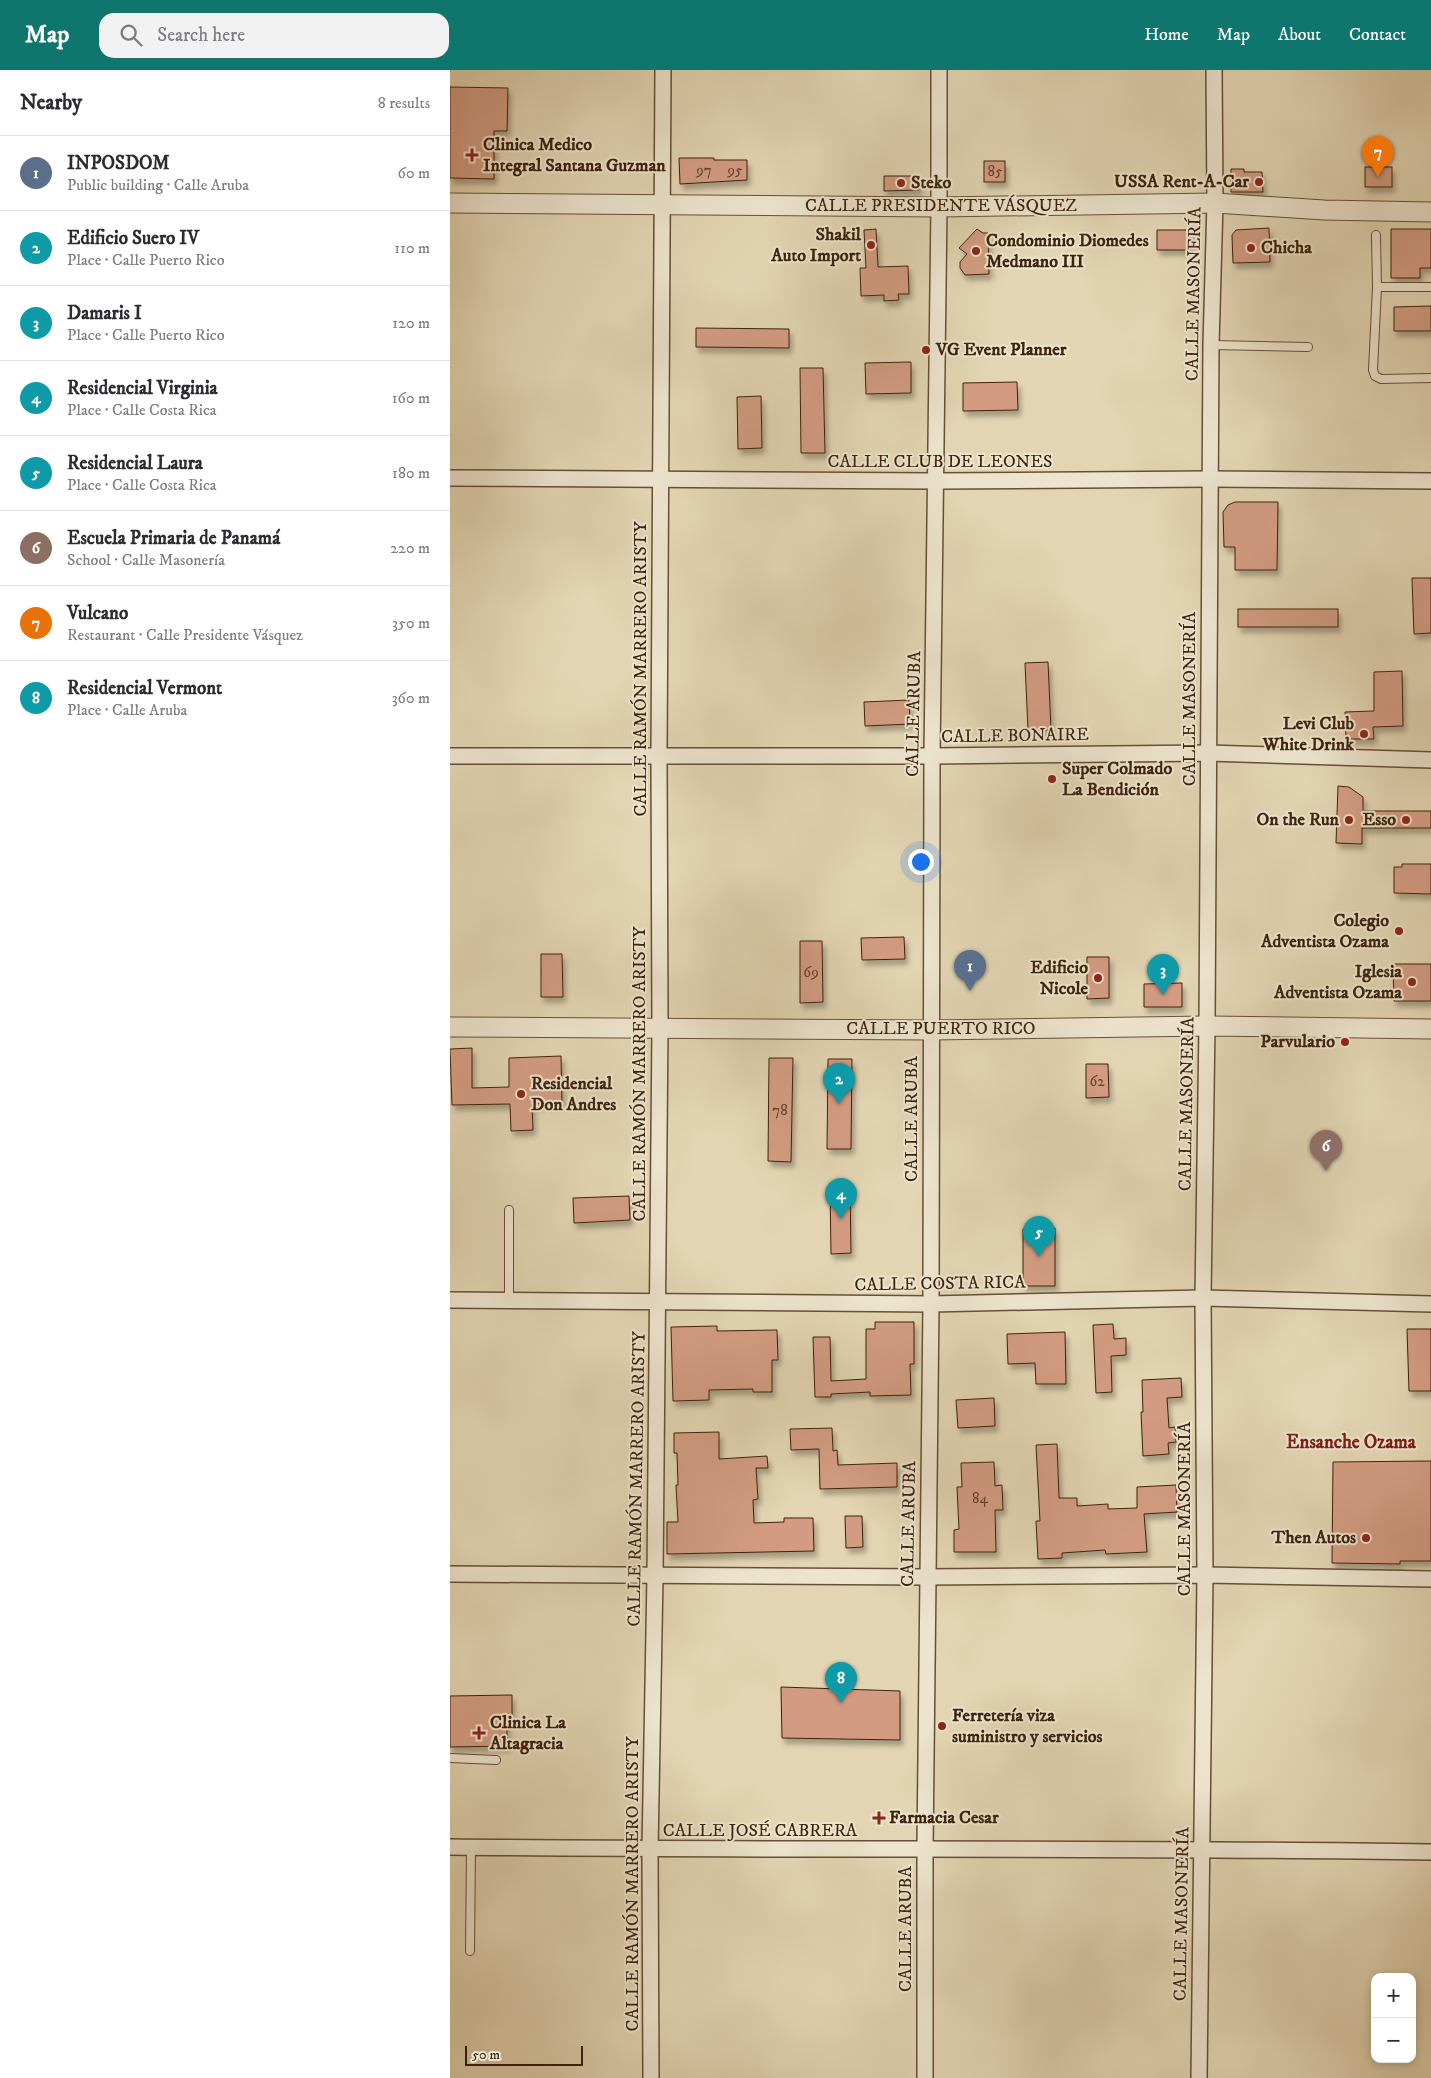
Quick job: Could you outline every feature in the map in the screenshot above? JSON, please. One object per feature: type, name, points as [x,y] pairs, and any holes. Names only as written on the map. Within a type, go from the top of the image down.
[{"type":"street","name":"CALLE RAMÓN MARRERO ARISTY","points":[[651,2078],[650,1850],[655,1576],[660,1028],[659,756],[663,70]]},
{"type":"street","name":"CALLE ARUBA","points":[[925,2078],[925,1849],[931,1304],[932,756],[939,70]]},
{"type":"street","name":"CALLE MASONERÍA","points":[[1199,2078],[1205,1575],[1202,1298],[1207,1026],[1211,345],[1215,203],[1214,70]]},
{"type":"street","name":"CALLE PRESIDENTE VÁSQUEZ","points":[[450,203],[939,208],[1215,203],[1324,210],[1431,212]]},
{"type":"street","name":"CALLE CLUB DE LEONES","points":[[450,478],[936,481],[1210,479],[1431,481]]},
{"type":"street","name":"CALLE BONAIRE","points":[[450,756],[932,756],[1208,753],[1431,760]]},
{"type":"street","name":"CALLE PUERTO RICO","points":[[450,1027],[931,1030],[1207,1026],[1431,1030]]},
{"type":"street","name":"CALLE COSTA RICA","points":[[450,1300],[931,1304],[1202,1298],[1431,1304]]},
{"type":"street","points":[[450,1574],[928,1578],[1205,1575],[1431,1579]]},
{"type":"street","name":"CALLE JOSÉ CABRERA","points":[[450,1847],[650,1850],[1202,1848],[1431,1852]]},
{"type":"lane","points":[[1376,235],[1375,376],[1381,379],[1431,378]]},
{"type":"lane","points":[[1377,287],[1431,287]]},
{"type":"lane","points":[[1211,345],[1308,347]]},
{"type":"lane","points":[[509,1210],[509,1301]]},
{"type":"lane","points":[[450,1758],[496,1760]]},
{"type":"lane","points":[[470,1951],[471,1847]]},
{"type":"building","name":"Clinica Medico Integral Santana Guzman","points":[[450,87],[508,88],[507,131],[494,131],[494,179],[450,178]]},
{"type":"building","points":[[679,158],[747,160],[747,180],[680,184]]},
{"type":"building","points":[[984,161],[1005,161],[1005,182],[984,182]]},
{"type":"building","points":[[1365,167],[1392,167],[1392,187],[1365,187]]},
{"type":"building","points":[[1231,169],[1244,169],[1244,172],[1262,172],[1263,192],[1231,192]]},
{"type":"building","name":"Steko","points":[[884,176],[919,176],[919,190],[884,191]]},
{"type":"building","name":"Chicha","points":[[1269,228],[1270,262],[1233,263],[1232,235],[1236,230]]},
{"type":"building","points":[[876,229],[878,267],[908,266],[909,294],[898,294],[899,300],[884,301],[884,295],[861,296],[860,268],[866,268],[864,230]]},
{"type":"building","name":"Condominio Diomedes Medmano III","points":[[977,229],[983,233],[988,233],[989,274],[965,275],[960,268],[960,262],[967,254],[959,248]]},
{"type":"building","points":[[1391,229],[1431,229],[1431,268],[1420,268],[1420,278],[1391,278]]},
{"type":"building","points":[[1157,230],[1191,230],[1190,250],[1157,250]]},
{"type":"building","points":[[1431,306],[1431,331],[1394,331],[1394,307]]},
{"type":"building","points":[[696,328],[789,329],[789,348],[696,347]]},
{"type":"building","points":[[911,362],[911,393],[866,394],[865,363]]},
{"type":"building","points":[[800,368],[823,368],[825,453],[801,453]]},
{"type":"building","points":[[1017,382],[1018,410],[963,411],[963,383]]},
{"type":"building","points":[[761,396],[762,448],[738,449],[737,397]]},
{"type":"building","points":[[1235,502],[1278,502],[1277,570],[1235,570],[1235,547],[1224,547],[1223,512],[1228,505]]},
{"type":"building","points":[[1412,578],[1431,578],[1431,633],[1414,634]]},
{"type":"building","points":[[1238,609],[1338,609],[1338,627],[1238,627]]},
{"type":"building","points":[[1048,662],[1051,730],[1028,731],[1025,663]]},
{"type":"building","points":[[1402,671],[1403,726],[1373,727],[1374,739],[1346,739],[1345,712],[1374,711],[1374,672]]},
{"type":"building","points":[[909,700],[910,724],[865,726],[864,702]]},
{"type":"building","points":[[1338,786],[1349,787],[1363,797],[1363,811],[1431,811],[1431,828],[1362,828],[1362,844],[1336,843]]},
{"type":"building","points":[[1402,864],[1431,864],[1431,894],[1394,893],[1394,867],[1402,867]]},
{"type":"building","points":[[904,937],[905,959],[862,960],[861,938]]},
{"type":"building","points":[[800,941],[822,941],[823,1002],[800,1003]]},
{"type":"building","points":[[541,954],[562,954],[563,997],[541,997]]},
{"type":"building","name":"Edificio Nicole","points":[[1087,957],[1109,957],[1109,998],[1087,999]]},
{"type":"building","name":"Iglesia Adventista Ozama","points":[[1393,964],[1431,964],[1431,1001],[1394,1001]]},
{"type":"building","points":[[1182,983],[1182,1007],[1144,1007],[1144,984]]},
{"type":"building","points":[[472,1048],[472,1088],[509,1087],[509,1058],[561,1056],[562,1103],[532,1104],[533,1130],[511,1131],[510,1104],[452,1105],[450,1049]]},
{"type":"building","points":[[769,1058],[793,1058],[791,1162],[768,1161]]},
{"type":"building","points":[[828,1059],[852,1059],[851,1149],[827,1149]]},
{"type":"building","points":[[1086,1064],[1108,1064],[1109,1097],[1086,1098]]},
{"type":"building","points":[[830,1185],[850,1185],[851,1253],[831,1254]]},
{"type":"building","points":[[629,1196],[630,1220],[574,1223],[573,1198]]},
{"type":"building","points":[[1055,1228],[1055,1286],[1023,1286],[1023,1229]]},
{"type":"building","points":[[875,1322],[914,1322],[914,1364],[910,1364],[911,1395],[870,1396],[870,1392],[831,1394],[831,1397],[815,1397],[813,1337],[830,1337],[831,1381],[866,1379],[866,1329],[875,1329]]},
{"type":"building","points":[[1113,1324],[1114,1339],[1126,1338],[1126,1355],[1111,1356],[1112,1392],[1096,1393],[1093,1325]]},
{"type":"building","points":[[717,1326],[717,1331],[777,1330],[778,1360],[772,1360],[772,1392],[753,1392],[753,1389],[709,1390],[709,1400],[673,1401],[671,1327]]},
{"type":"building","points":[[1407,1329],[1431,1329],[1431,1391],[1409,1391]]},
{"type":"building","points":[[1065,1332],[1066,1384],[1036,1384],[1035,1363],[1008,1364],[1007,1334]]},
{"type":"building","points":[[1181,1378],[1182,1397],[1167,1398],[1169,1428],[1175,1427],[1176,1442],[1168,1443],[1169,1454],[1143,1456],[1142,1380]]},
{"type":"building","points":[[994,1398],[995,1426],[958,1428],[956,1400]]},
{"type":"building","points":[[832,1428],[833,1451],[837,1450],[838,1465],[897,1463],[897,1487],[820,1489],[819,1449],[791,1450],[790,1429]]},
{"type":"building","points":[[719,1432],[719,1459],[767,1456],[768,1468],[756,1468],[758,1499],[753,1500],[754,1523],[784,1522],[784,1518],[813,1518],[814,1551],[667,1554],[667,1522],[678,1522],[677,1453],[674,1453],[674,1433]]},
{"type":"building","points":[[1057,1444],[1059,1498],[1077,1498],[1077,1506],[1108,1504],[1108,1509],[1137,1508],[1137,1487],[1176,1485],[1177,1512],[1144,1514],[1147,1552],[1106,1554],[1105,1550],[1062,1553],[1062,1558],[1038,1559],[1036,1521],[1040,1521],[1036,1445]]},
{"type":"building","name":"Then Autos","points":[[1431,1461],[1431,1561],[1400,1561],[1400,1564],[1332,1563],[1333,1462]]},
{"type":"building","points":[[994,1462],[995,1486],[1002,1485],[1003,1510],[995,1510],[996,1552],[954,1552],[954,1530],[959,1529],[957,1487],[962,1487],[961,1463]]},
{"type":"building","points":[[845,1516],[862,1516],[863,1547],[846,1548]]},
{"type":"building","points":[[781,1687],[900,1691],[900,1740],[782,1738]]},
{"type":"building","name":"Clinica La Altagracia","points":[[512,1695],[512,1720],[507,1720],[507,1746],[450,1747],[450,1696]]},
{"type":"place","name":"Clinica Medico Integral Santana Guzman","points":[[472,155]]},
{"type":"place","name":"Vulcano","points":[[1378,177]]},
{"type":"place","name":"USSA Rent-A-Car","points":[[1259,182]]},
{"type":"place","name":"Steko","points":[[901,183]]},
{"type":"place","name":"Shakil Auto Import","points":[[871,245]]},
{"type":"place","name":"Chicha","points":[[1251,248]]},
{"type":"place","name":"Condominio Diomedes Medmano III","points":[[976,251]]},
{"type":"place","name":"VG Event Planner","points":[[926,350]]},
{"type":"place","name":"Levi Club White Drink","points":[[1364,734]]},
{"type":"place","name":"Super Colmado La Bendición","points":[[1052,779]]},
{"type":"place","name":"On the Run","points":[[1349,820]]},
{"type":"place","name":"Esso","points":[[1406,820]]},
{"type":"place","name":"Colegio Adventista Ozama","points":[[1399,931]]},
{"type":"place","name":"Edificio Nicole","points":[[1098,978]]},
{"type":"place","name":"Iglesia Adventista Ozama","points":[[1412,982]]},
{"type":"place","name":"INPOSDOM","points":[[970,991]]},
{"type":"place","name":"Damaris I","points":[[1163,995]]},
{"type":"place","name":"Parvulario","points":[[1345,1042]]},
{"type":"place","name":"Residencial Don Andres","points":[[521,1094]]},
{"type":"place","name":"Edificio Suero IV","points":[[839,1104]]},
{"type":"place","name":"Escuela Primaria de Panamá","points":[[1326,1171]]},
{"type":"place","name":"Residencial Virginia","points":[[841,1219]]},
{"type":"place","name":"Residencial Laura","points":[[1039,1257]]},
{"type":"place","name":"Then Autos","points":[[1366,1538]]},
{"type":"place","name":"Residencial Vermont","points":[[841,1703]]},
{"type":"place","name":"Ferretería viza suministro y servicios","points":[[942,1726]]},
{"type":"place","name":"Clinica La Altagracia","points":[[479,1733]]},
{"type":"place","name":"Farmacia Cesar","points":[[879,1818]]},
{"type":"district","name":"Ensanche Ozama","points":[[1351,1442]]}]
